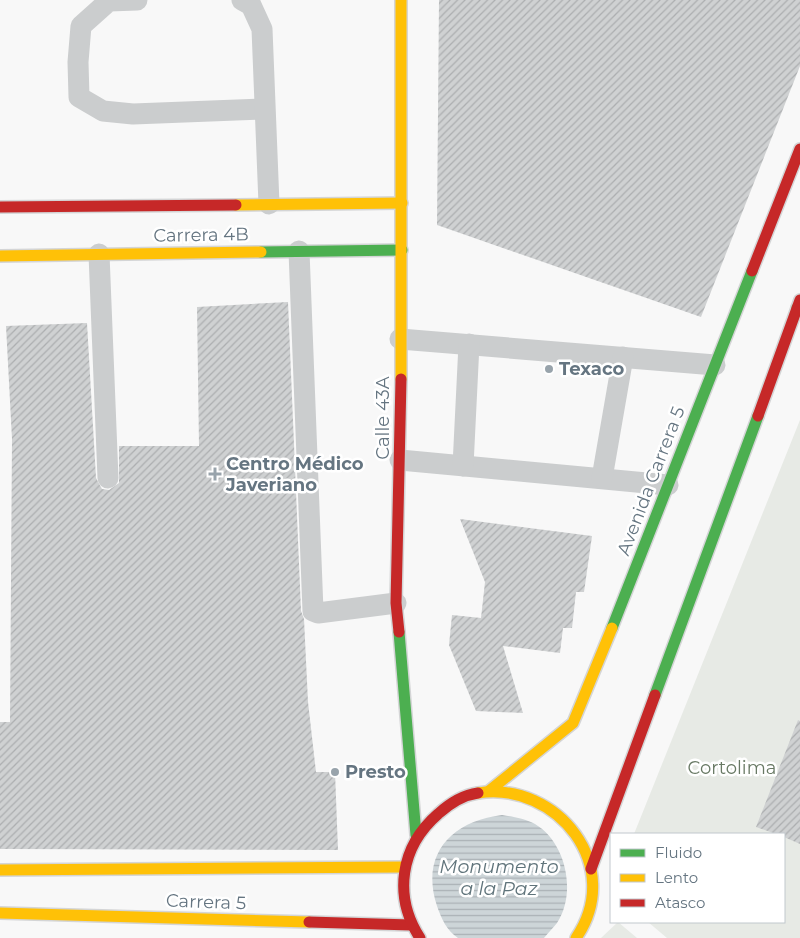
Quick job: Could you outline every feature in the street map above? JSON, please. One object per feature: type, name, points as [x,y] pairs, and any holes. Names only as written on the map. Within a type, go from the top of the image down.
[{"type":"main road","name":"Calle 43A","points":[[401,0],[402,250],[400,460],[396,603],[416,835]]},
{"type":"main road","name":"Avenida Carrera 5","points":[[489,791],[573,723],[800,149]]},
{"type":"main road","name":"Carrera 4B","points":[[0,207],[402,203]]},
{"type":"main road","name":"Carrera 4B","points":[[0,256],[402,250]]},
{"type":"main road","points":[[591,869],[799,305]]},
{"type":"main road","points":[[420,938],[411,925],[402,896],[404,867],[416,835],[436,813],[460,798],[489,791],[509,791],[528,796],[550,807],[570,824],[583,846],[591,869],[591,902],[581,932],[576,938]]},
{"type":"main road","name":"Carrera 5","points":[[0,870],[404,867]]},
{"type":"main road","name":"Carrera 5","points":[[0,913],[411,925]]},
{"type":"lane","points":[[137,0],[110,1],[81,26],[78,62],[79,97],[103,111],[133,114],[264,109]]},
{"type":"lane","points":[[242,0],[251,5],[262,29],[269,204]]},
{"type":"lane","points":[[299,251],[313,611],[318,613],[396,603]]},
{"type":"lane","points":[[98,254],[108,478]]},
{"type":"lane","points":[[400,339],[715,365]]},
{"type":"lane","points":[[463,466],[468,344]]},
{"type":"lane","points":[[602,478],[623,357]]},
{"type":"lane","points":[[400,460],[668,484]]},
{"type":"green space","name":"Cortolima","points":[[800,420],[800,938],[667,938],[649,923],[785,923],[785,833],[634,833]]},
{"type":"green space","points":[[619,923],[637,938],[601,938]]},
{"type":"water","name":"Monumento a la Paz","points":[[502,815],[523,819],[535,824],[546,832],[554,843],[561,855],[567,883],[563,911],[557,923],[544,938],[458,938],[445,924],[437,906],[433,888],[433,871],[437,856],[444,844],[455,833],[468,825]]},
{"type":"building","points":[[439,0],[800,0],[800,66],[701,317],[437,225]]},
{"type":"building","points":[[288,302],[301,611],[304,619],[308,702],[316,772],[335,772],[338,850],[0,849],[0,722],[10,722],[12,439],[6,326],[87,323],[96,478],[102,489],[109,490],[119,483],[119,446],[199,446],[197,307]]},
{"type":"building","points":[[460,519],[592,536],[584,592],[576,592],[572,628],[563,628],[560,653],[503,646],[523,713],[476,711],[449,645],[452,615],[481,618],[485,582]]},
{"type":"building","name":"Cortolima","points":[[798,720],[800,721],[800,844],[785,837],[785,833],[773,833],[756,827]]},
{"type":"traffic: fast","points":[[261,252],[402,250]]},
{"type":"traffic: fast","points":[[612,628],[752,271]]},
{"type":"traffic: fast","points":[[655,695],[758,416]]},
{"type":"traffic: fast","points":[[399,632],[416,835]]},
{"type":"traffic: slow","points":[[401,0],[401,379]]},
{"type":"traffic: slow","points":[[236,205],[402,203]]},
{"type":"traffic: slow","points":[[0,256],[261,252]]},
{"type":"traffic: slow","points":[[489,791],[573,723],[612,628]]},
{"type":"traffic: slow","points":[[478,793],[507,793],[534,801],[557,815],[575,834],[588,858],[593,884],[589,911],[576,938]]},
{"type":"traffic: slow","points":[[0,870],[404,867]]},
{"type":"traffic: slow","points":[[0,913],[309,922]]},
{"type":"traffic: jam","points":[[752,271],[800,149]]},
{"type":"traffic: jam","points":[[0,207],[236,205]]},
{"type":"traffic: jam","points":[[758,416],[800,300]]},
{"type":"traffic: jam","points":[[399,632],[396,603],[401,379]]},
{"type":"traffic: jam","points":[[591,869],[655,695]]},
{"type":"traffic: jam","points":[[420,938],[411,922],[406,906],[404,889],[408,857],[415,841],[438,814],[456,800],[478,793]]},
{"type":"traffic: jam","points":[[309,922],[411,925]]},
{"type":"place","name":"Texaco","points":[[549,369]]},
{"type":"place","name":"Centro Médico Javeriano","points":[[215,474]]},
{"type":"place","name":"Presto","points":[[335,772]]}]
